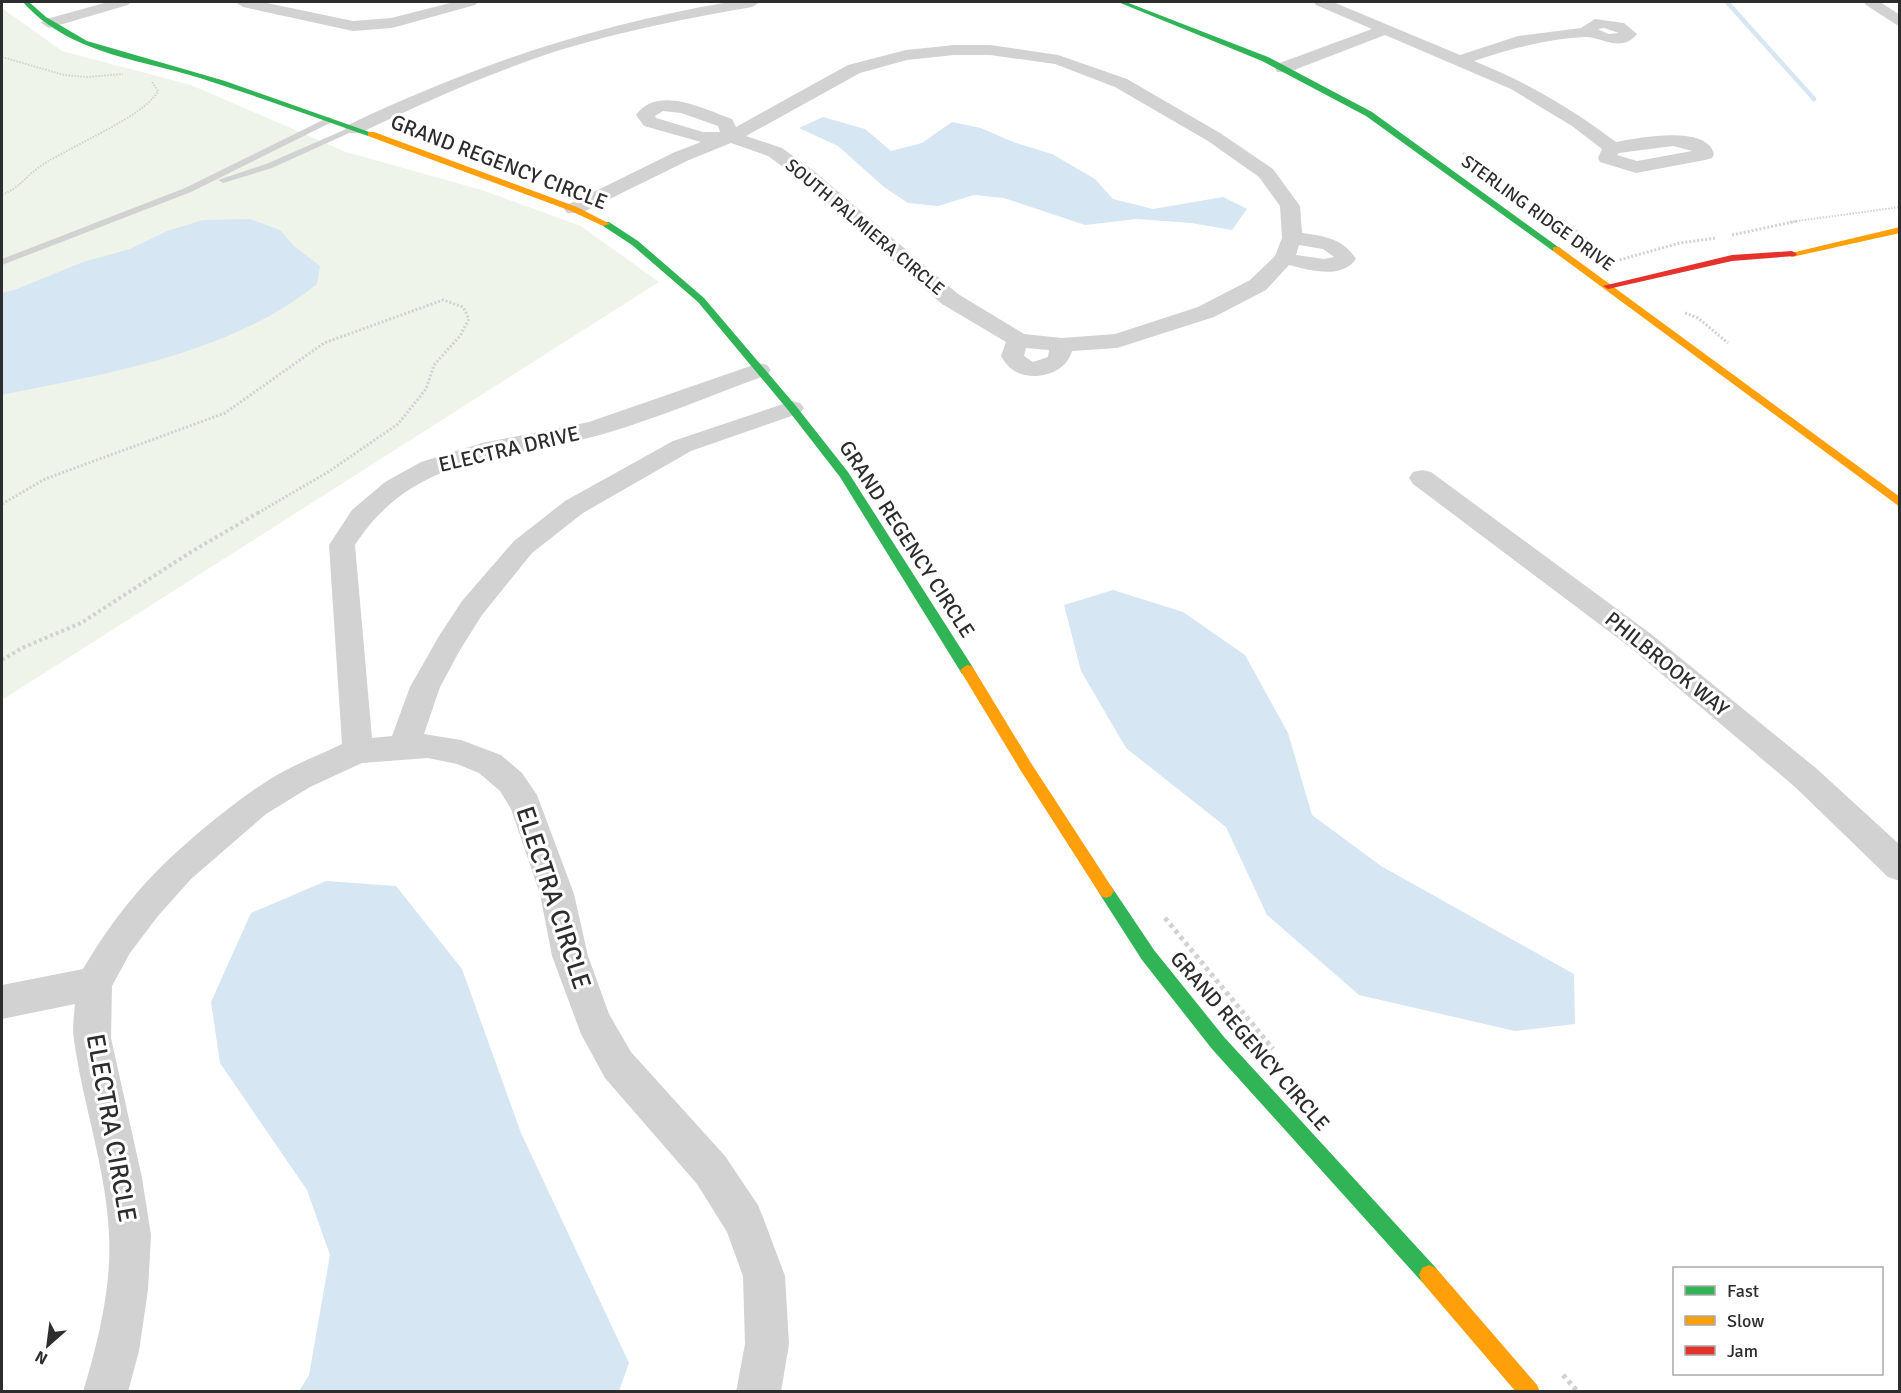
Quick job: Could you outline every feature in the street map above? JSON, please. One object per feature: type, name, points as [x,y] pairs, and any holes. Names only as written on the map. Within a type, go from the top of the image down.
[{"type":"street","name":"GRAND REGENCY CIRCLE","points":[[26,2],[44,19],[75,38],[99,48],[215,80],[597,219],[635,243],[701,300],[792,408],[844,475],[944,631],[1026,767],[1148,955],[1218,1043],[1451,1300],[1530,1392]]},
{"type":"street","points":[[44,19],[91,2]]},
{"type":"street","points":[[44,19],[123,2]]},
{"type":"street","points":[[243,2],[353,26],[376,26],[470,2]]},
{"type":"street","points":[[504,47],[618,14],[680,2]]},
{"type":"street","points":[[354,129],[423,96],[489,69],[554,47],[747,2]]},
{"type":"street","name":"STERLING RIDGE DRIVE","points":[[1121,2],[1265,59],[1369,114],[1608,286],[1899,503]]},
{"type":"street","points":[[1321,2],[1516,85],[1547,102],[1613,148]]},
{"type":"street","points":[[1871,2],[1899,22]]},
{"type":"street","points":[[1265,59],[1363,21]]},
{"type":"street","points":[[1283,68],[1384,30]]},
{"type":"street","points":[[1460,60],[1518,41],[1589,32]]},
{"type":"street","points":[[954,50],[958,35],[972,33],[990,37],[990,50]]},
{"type":"street","name":"SOUTH PALMIERA CIRCLE","points":[[954,50],[990,50],[1058,60],[1121,83],[1214,137],[1266,173],[1290,206],[1292,238],[1284,258],[1258,285],[1206,312],[1117,341],[1062,345],[1058,360],[1046,368],[1032,370],[1017,364],[1012,356],[1018,340],[950,299],[808,176],[775,152],[731,137],[854,69],[906,55],[954,50]]},
{"type":"street","points":[[329,120],[349,111]]},
{"type":"street","points":[[597,219],[698,163],[731,137]]},
{"type":"street","points":[[574,209],[681,156],[731,137]]},
{"type":"street","points":[[1608,286],[1732,258],[1801,253],[1899,230]]},
{"type":"street","points":[[1284,258],[1323,266],[1340,264],[1346,259],[1342,251],[1329,244],[1292,238]]},
{"type":"street","points":[[1765,271],[1801,253]]},
{"type":"street","points":[[1632,304],[1649,300]]},
{"type":"street","name":"ELECTRA DRIVE","points":[[358,751],[342,545],[362,516],[394,488],[430,468],[482,451],[594,429],[759,370]]},
{"type":"street","points":[[404,746],[425,687],[449,644],[472,608],[523,547],[574,507],[682,446],[792,408]]},
{"type":"street","name":"PHILBROOK WAY","points":[[1422,478],[1641,640],[1806,778],[1899,867]]},
{"type":"street","name":"ELECTRA CIRCLE","points":[[105,1392],[117,1351],[130,1235],[122,1178],[92,1038],[94,983],[118,942],[146,905],[179,869],[255,806],[298,778],[358,751],[428,746],[461,752],[490,764],[511,782],[526,804],[557,894],[570,956],[594,1022],[618,1065],[711,1170],[743,1220],[764,1276],[766,1344],[758,1392]]},
{"type":"street","points":[[2,1002],[94,983]]},
{"type":"lane","points":[[188,190],[329,120]]},
{"type":"lane","points":[[2,262],[188,190],[269,166],[354,129]]},
{"type":"path","points":[[2,57],[64,75],[87,77],[124,74]]},
{"type":"path","points":[[2,195],[18,188],[38,168],[144,107],[155,98],[158,91],[147,77]]},
{"type":"path","points":[[1612,262],[1680,243],[1747,232],[1800,220],[1899,207]]},
{"type":"path","points":[[2,504],[45,479],[165,437],[225,413],[246,401],[306,353],[324,343],[443,300],[457,302],[465,308],[469,319],[460,336],[434,365],[426,389],[398,424],[328,472],[191,552],[81,623],[24,647],[2,660]]},
{"type":"shaded area","points":[[2,8],[62,51],[191,85],[346,152],[482,190],[581,226],[659,282],[2,700]]},
{"type":"water","points":[[823,117],[865,129],[891,151],[922,143],[952,122],[981,128],[1013,142],[1052,154],[1095,179],[1113,199],[1153,209],[1223,197],[1247,209],[1232,230],[1191,223],[1137,219],[1085,225],[1004,198],[974,195],[938,206],[908,203],[884,187],[838,146],[799,128]]},
{"type":"water","points":[[250,219],[280,230],[294,246],[320,266],[317,284],[284,308],[247,328],[208,344],[125,369],[2,395],[2,293],[83,262],[130,249],[167,231],[203,220]]},
{"type":"water","points":[[1113,590],[1183,612],[1245,655],[1288,733],[1312,815],[1381,866],[1574,974],[1575,1024],[1515,1031],[1359,995],[1267,915],[1226,827],[1126,748],[1081,671],[1064,605]]},
{"type":"water","points":[[326,881],[396,886],[462,969],[521,1133],[629,1363],[619,1391],[299,1391],[309,1375],[330,1255],[307,1190],[220,1063],[211,1002],[251,913]]},
{"type":"waterway","points":[[1727,2],[1814,99]]},
{"type":"traffic: fast","points":[[26,2],[44,19],[63,32],[108,51],[201,76],[371,134]]},
{"type":"traffic: fast","points":[[1121,2],[1265,59],[1369,114],[1556,249]]},
{"type":"traffic: fast","points":[[606,224],[635,243],[701,300],[792,408],[844,475],[967,670]]},
{"type":"traffic: fast","points":[[1106,891],[1148,955],[1218,1043],[1429,1275]]},
{"type":"traffic: slow","points":[[371,134],[574,209],[606,224]]},
{"type":"traffic: slow","points":[[1792,254],[1900,230]]},
{"type":"traffic: slow","points":[[1556,249],[1900,503]]},
{"type":"traffic: slow","points":[[967,670],[1106,891]]},
{"type":"traffic: slow","points":[[1429,1275],[1530,1392]]},
{"type":"traffic: jam","points":[[1608,286],[1732,258],[1792,254]]}]
